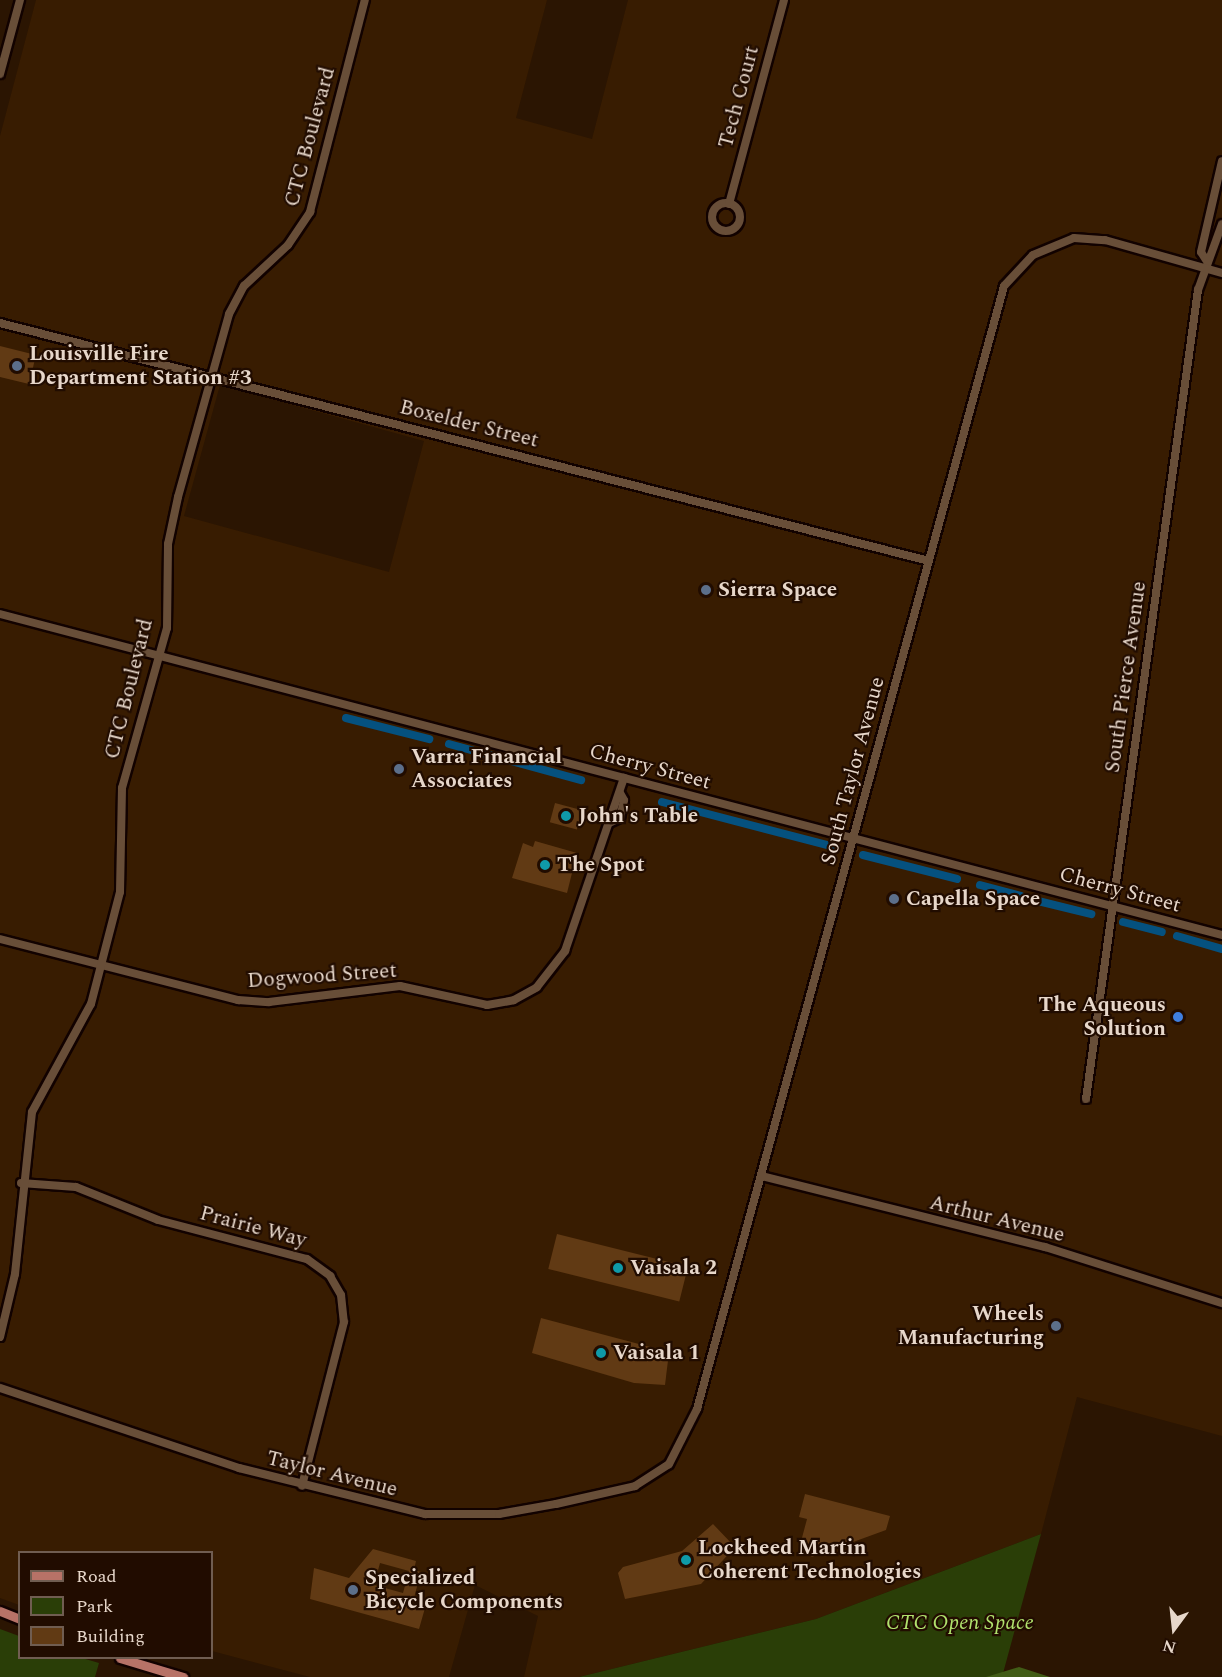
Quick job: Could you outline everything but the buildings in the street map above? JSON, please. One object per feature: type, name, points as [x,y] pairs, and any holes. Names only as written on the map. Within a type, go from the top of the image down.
[{"type":"main road","points":[[0,1611],[18,1618]]},
{"type":"main road","points":[[123,1659],[183,1677]]},
{"type":"street","points":[[0,74],[20,0]]},
{"type":"street","name":"CTC Boulevard","points":[[0,1337],[15,1274],[21,1183],[35,1104],[91,1004],[120,892],[122,788],[167,628],[171,525],[229,314],[244,286],[288,245],[310,212],[365,0]]},
{"type":"street","name":"Tech Court","points":[[729,204],[784,0]]},
{"type":"street","name":"South Pierce Avenue","points":[[1086,1099],[1205,264],[1201,252],[1222,161]]},
{"type":"street","name":"South Pierce Avenue","points":[[1205,264],[1213,256],[1222,224]]},
{"type":"street","name":"South Taylor Avenue","points":[[661,1471],[679,1452],[692,1425],[854,840],[1000,296],[1018,267],[1052,244],[1074,238],[1105,240],[1205,264],[1222,273]]},
{"type":"street","name":"Boxelder Street","points":[[0,323],[929,561]]},
{"type":"street","name":"Cherry Street","points":[[0,614],[1222,936]]},
{"type":"street","name":"Dogwood Street","points":[[0,939],[247,1001],[390,986],[487,1005],[514,1000],[537,987],[565,951],[611,822],[620,818],[624,800],[620,793],[624,778]]},
{"type":"street","name":"Arthur Avenue","points":[[762,1176],[1045,1247],[1222,1303]]},
{"type":"street","name":"Prairie Way","points":[[21,1183],[76,1187],[158,1220],[308,1259],[330,1276],[341,1295],[344,1322],[302,1486]]},
{"type":"street","name":"Taylor Avenue","points":[[0,1388],[302,1486],[425,1514],[476,1515],[599,1495],[635,1486],[661,1471]]},
{"type":"shaded area","points":[[36,0],[547,0],[516,118],[592,139],[628,0],[1222,0],[1222,1436],[1077,1397],[1041,1534],[816,1619],[579,1677],[524,1677],[538,1616],[475,1585],[449,1677],[310,1677],[213,1651],[213,1551],[18,1551],[18,1605],[0,1598],[0,136]],"holes":[[[220,385],[424,441],[389,572],[184,516]]]},
{"type":"green space","name":"CTC Open Space","points":[[1041,1534],[1002,1677],[579,1677],[816,1619]]},
{"type":"green space","points":[[0,1629],[18,1636],[18,1659],[85,1659],[99,1663],[95,1677],[0,1677]]},
{"type":"green space","points":[[1019,1667],[1050,1677],[986,1677]]},
{"type":"waterway","points":[[346,718],[429,739]]},
{"type":"waterway","points":[[449,744],[581,780]]},
{"type":"waterway","points":[[662,802],[831,846]]},
{"type":"waterway","points":[[863,855],[957,879]]},
{"type":"waterway","points":[[980,885],[1021,896]]},
{"type":"waterway","points":[[1038,901],[1091,914]]},
{"type":"waterway","points":[[1123,922],[1162,932]]},
{"type":"waterway","points":[[1177,936],[1222,949]]},
{"type":"place","name":"Louisville Fire Department Station #3","points":[[17,366]]},
{"type":"place","name":"Sierra Space","points":[[706,590]]},
{"type":"place","name":"Varra Financial Associates","points":[[399,769]]},
{"type":"place","name":"John's Table","points":[[566,816]]},
{"type":"place","name":"The Spot","points":[[545,865]]},
{"type":"place","name":"Capella Space","points":[[894,899]]},
{"type":"place","name":"The Aqueous Solution","points":[[1178,1017]]},
{"type":"place","name":"Vaisala 2","points":[[618,1268]]},
{"type":"place","name":"Wheels Manufacturing","points":[[1056,1326]]},
{"type":"place","name":"Vaisala 1","points":[[601,1353]]},
{"type":"place","name":"Lockheed Martin Coherent Technologies","points":[[686,1560]]},
{"type":"place","name":"Specialized Bicycle Components","points":[[353,1590]]}]
